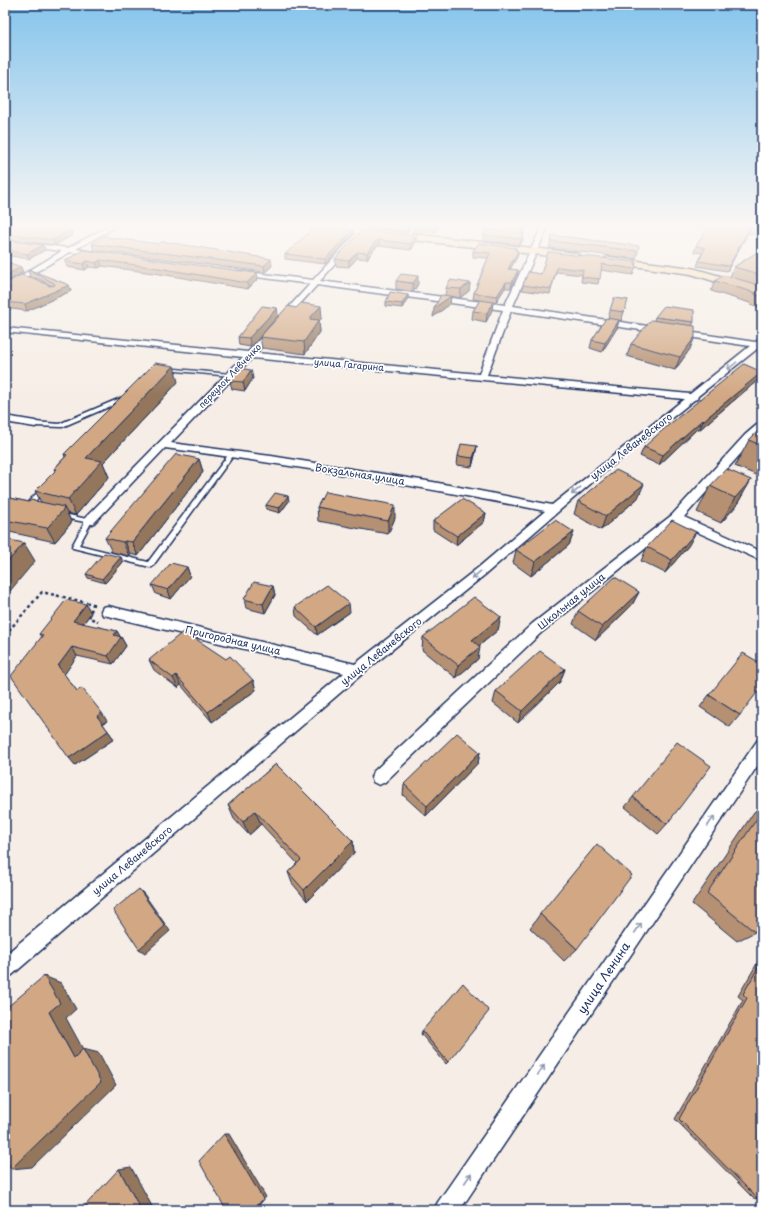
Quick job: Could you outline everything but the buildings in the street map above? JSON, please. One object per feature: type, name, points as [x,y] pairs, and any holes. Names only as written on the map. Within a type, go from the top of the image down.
[{"type":"main road","points":[[731,283],[762,292]]},
{"type":"street","points":[[5,288],[13,283]]},
{"type":"street","points":[[315,283],[760,343]]},
{"type":"street","name":"переулок Левченко","points":[[89,521],[250,355],[315,283]]},
{"type":"street","points":[[482,377],[508,308],[520,283]]},
{"type":"street","name":"улица Гагарина","points":[[5,330],[694,397]]},
{"type":"street","name":"улица Леваневского","points":[[5,968],[357,670],[483,570],[554,509],[760,343]]},
{"type":"street","points":[[7,421],[35,424]]},
{"type":"street","name":"Школьная улица","points":[[379,777],[536,628],[676,518],[749,437],[762,425]]},
{"type":"street","name":"Вокзальная улица","points":[[164,445],[231,455],[271,459],[433,485],[554,509]]},
{"type":"street","points":[[676,518],[762,557]]},
{"type":"street","name":"Пригородная улица","points":[[106,617],[357,670]]},
{"type":"street","name":"улица Ленина","points":[[446,1210],[762,746]]},
{"type":"lane","points":[[162,368],[231,375]]},
{"type":"lane","points":[[35,424],[60,426],[131,396]]},
{"type":"lane","points":[[54,514],[89,521],[75,546],[150,565],[231,455]]},
{"type":"lane","points":[[32,509],[22,507],[47,486]]},
{"type":"path","points":[[5,635],[42,592],[93,604],[89,618],[106,617]]}]
